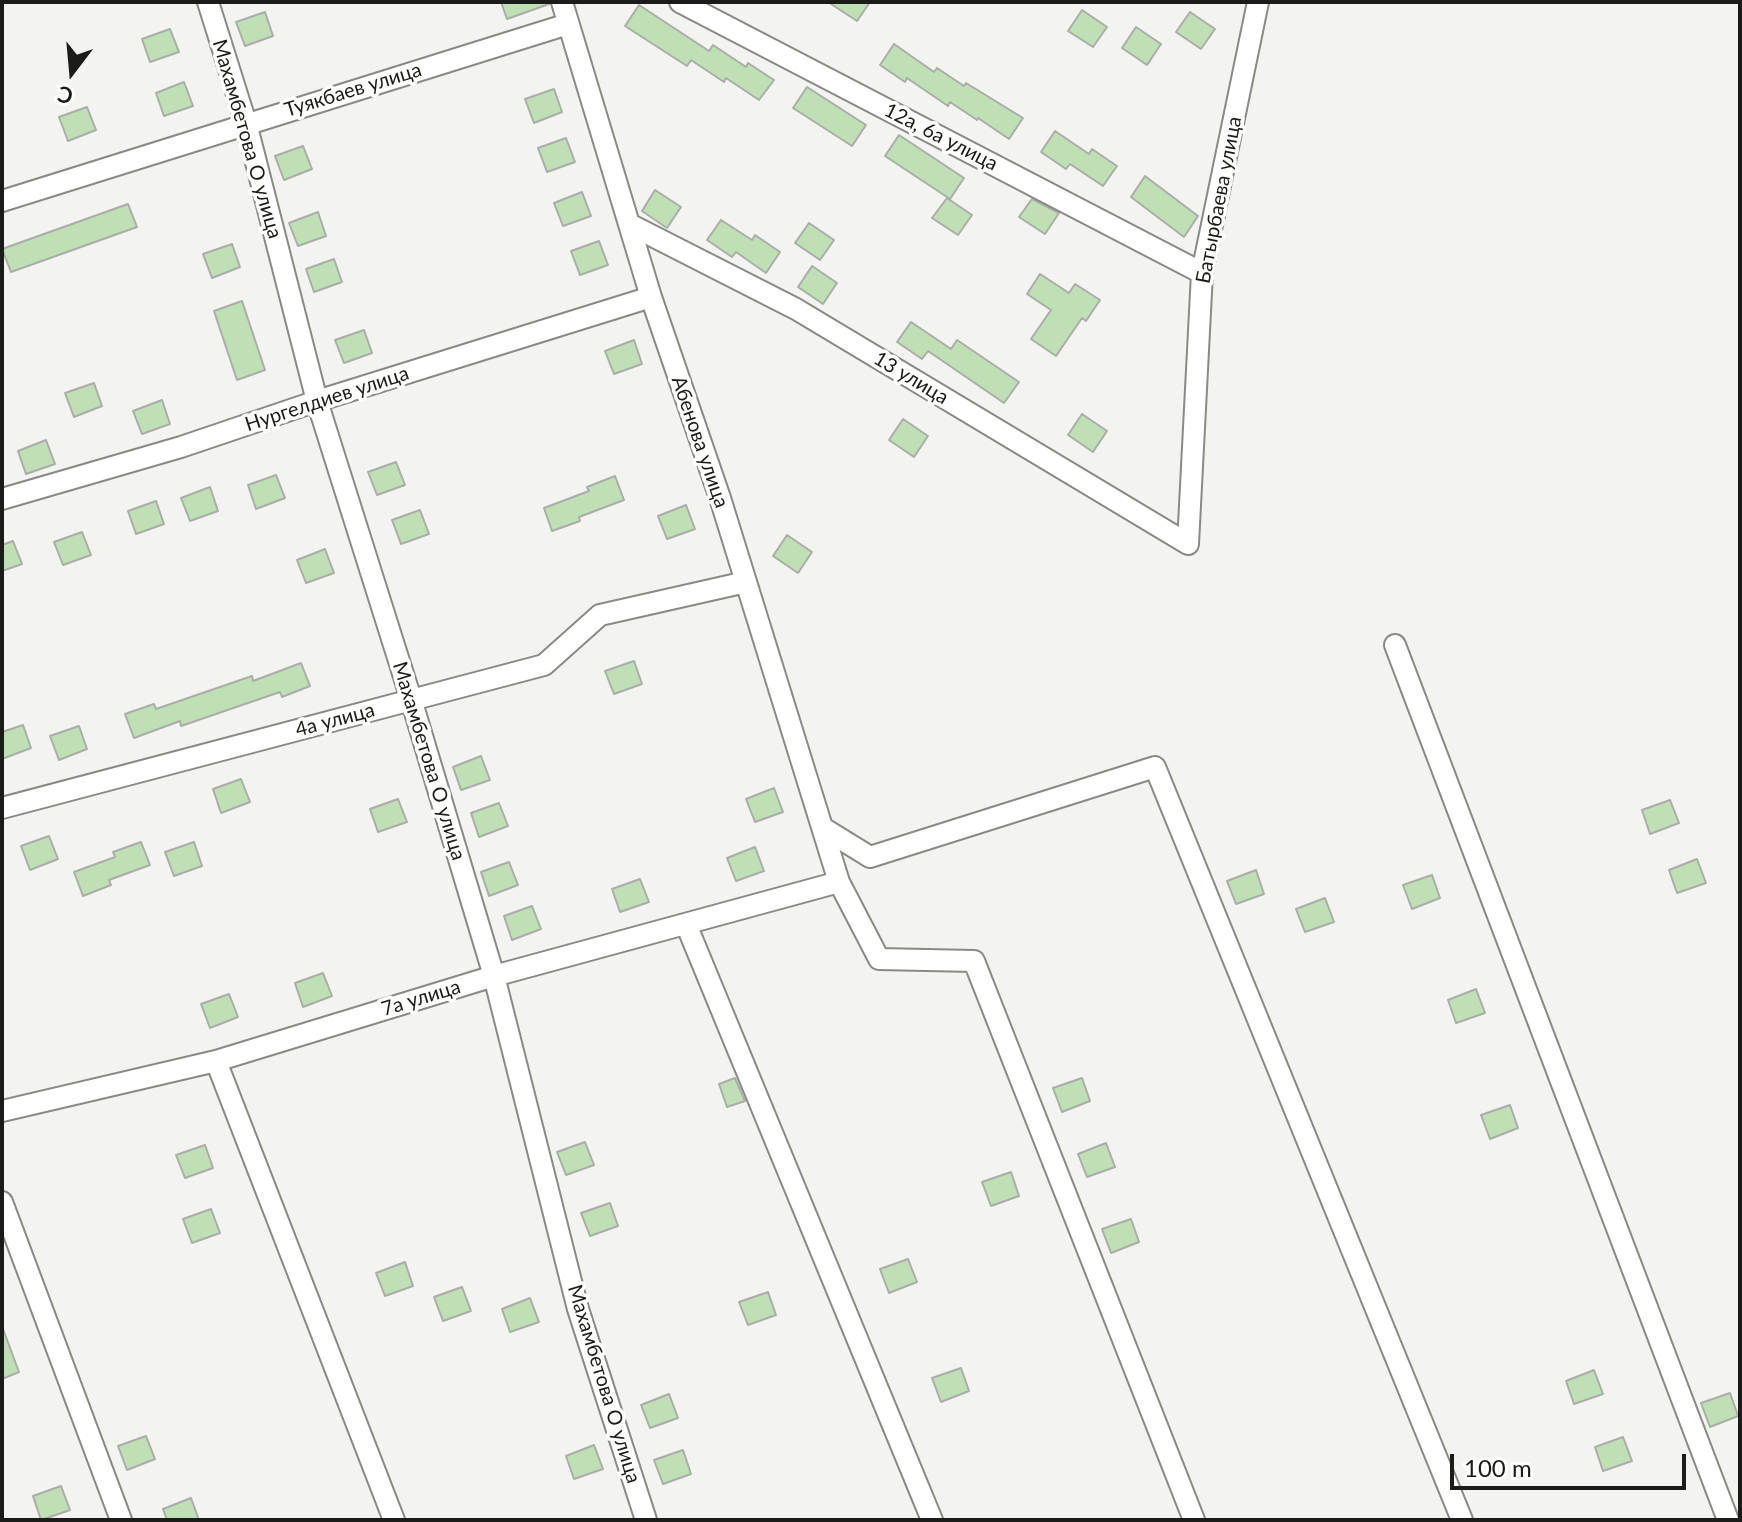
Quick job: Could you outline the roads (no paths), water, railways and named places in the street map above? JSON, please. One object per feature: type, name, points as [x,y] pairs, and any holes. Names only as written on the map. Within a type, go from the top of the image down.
[{"type":"street","name":"Махамбетова О улица","points":[[208,2],[246,123],[317,401],[494,976],[578,1309],[646,1520]]},
{"type":"street","name":"Абенова улица","points":[[562,2],[651,297],[746,582],[839,882],[879,959],[974,961],[1194,1520]]},
{"type":"street","name":"12а, 6а улица","points":[[680,2],[1202,273]]},
{"type":"street","name":"Батырбаева улица","points":[[1188,544],[1202,273],[1252,5]]},
{"type":"street","name":"Туякбаев улица","points":[[2,201],[568,24]]},
{"type":"street","name":"13 улица","points":[[629,224],[796,309],[1188,544]]},
{"type":"street","name":"Нургелдиев улица","points":[[2,499],[181,447],[317,401],[651,297]]},
{"type":"street","name":"4а улица","points":[[2,808],[544,665],[600,615],[746,582]]},
{"type":"street","points":[[1395,645],[1728,1520]]},
{"type":"street","points":[[823,828],[870,857],[1155,767],[1462,1520]]},
{"type":"street","name":"7а улица","points":[[2,1111],[216,1061],[494,976],[839,882]]},
{"type":"street","points":[[686,924],[932,1520]]},
{"type":"street","points":[[216,1061],[394,1520]]},
{"type":"street","points":[[2,1202],[121,1520]]}]
